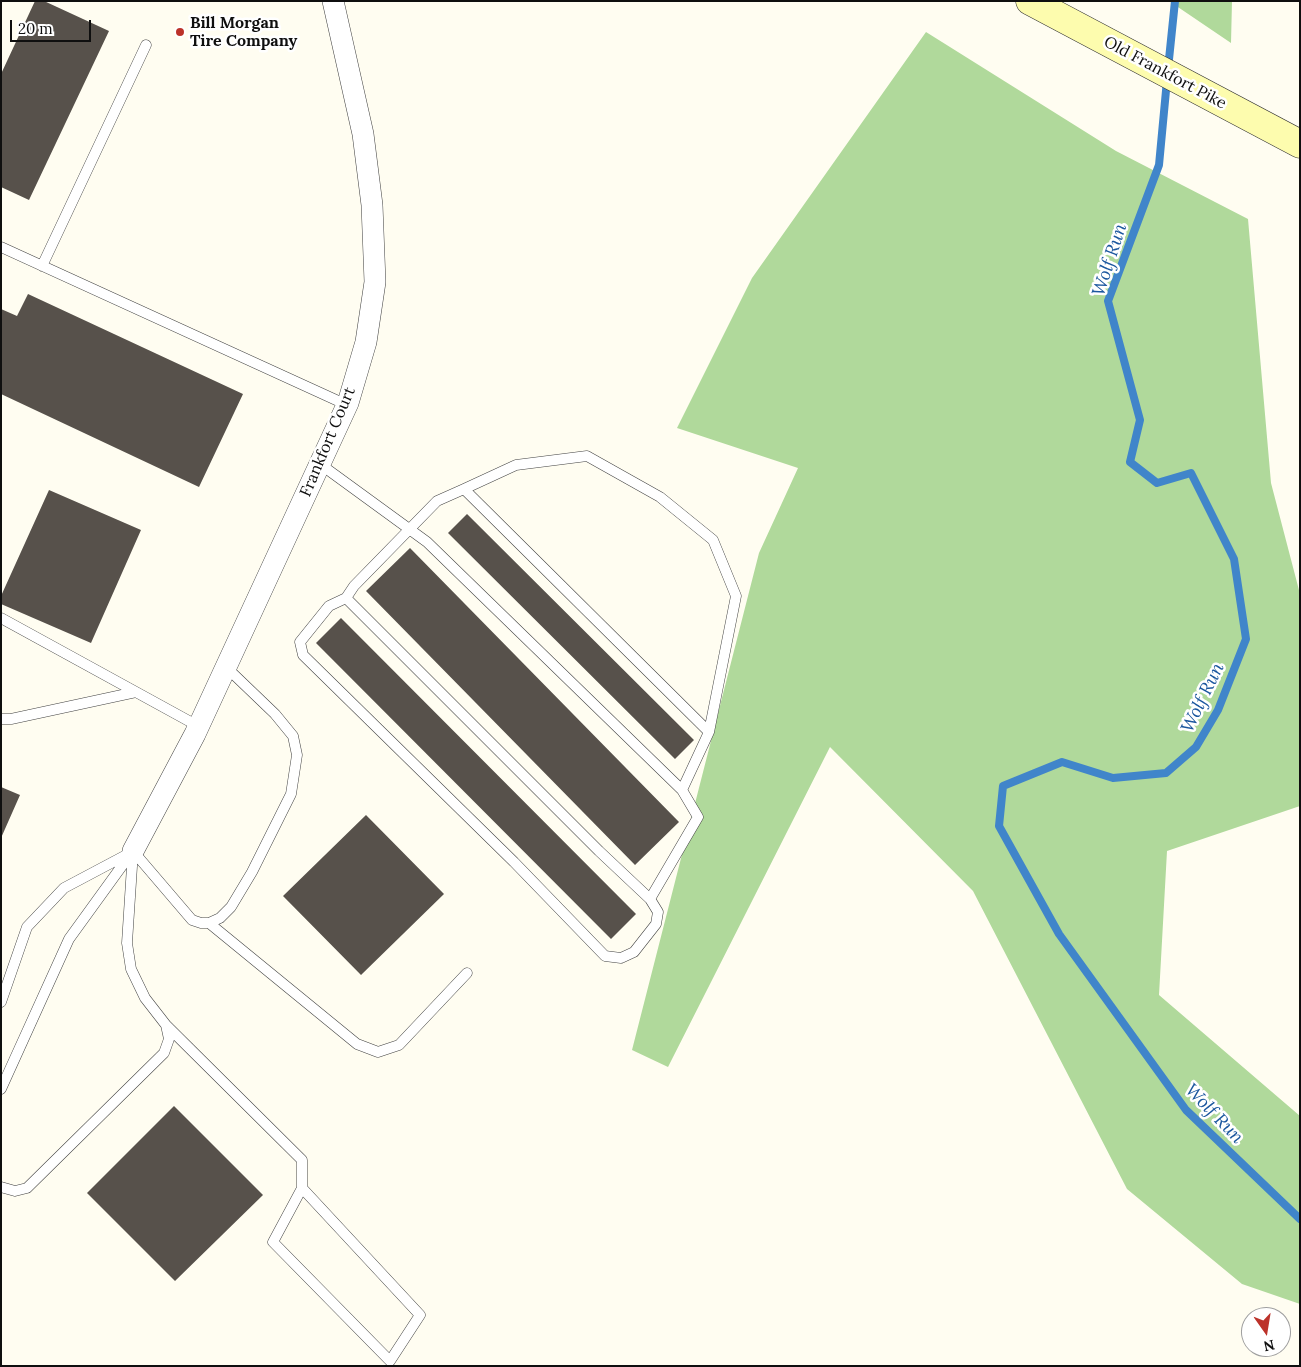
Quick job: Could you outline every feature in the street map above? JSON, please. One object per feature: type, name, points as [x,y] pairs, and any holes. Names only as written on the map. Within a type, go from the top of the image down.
[{"type":"main road","name":"Old Frankfort Pike","points":[[1030,1],[1300,144]]},
{"type":"street","name":"Frankfort Court","points":[[133,851],[198,726],[320,464],[347,405],[366,342],[376,282],[372,205],[363,134],[333,1]]},
{"type":"lane","points":[[42,266],[146,45]]},
{"type":"lane","points":[[1,247],[347,405]]},
{"type":"lane","points":[[346,598],[599,851],[650,898],[658,912],[656,924],[634,952],[621,958],[605,956],[514,862],[304,655],[300,642],[329,606],[346,598],[354,586],[437,501],[516,465],[587,456],[660,497],[713,540],[736,596],[709,732],[682,790]]},
{"type":"lane","points":[[320,464],[427,542],[682,790],[698,817],[650,898]]},
{"type":"lane","points":[[464,489],[709,732]]},
{"type":"lane","points":[[1,618],[198,726]]},
{"type":"lane","points":[[133,851],[192,920],[201,923],[209,923],[220,918],[231,907],[252,872],[291,794],[297,755],[293,736],[276,714],[226,668]]},
{"type":"lane","points":[[1,719],[11,719],[136,692]]},
{"type":"lane","points":[[1,1002],[27,927],[64,888],[133,851]]},
{"type":"lane","points":[[133,851],[127,943],[131,969],[145,998],[166,1025],[302,1160],[302,1188],[273,1242],[390,1361],[420,1316],[302,1188]]},
{"type":"lane","points":[[1,1089],[69,939],[133,851]]},
{"type":"lane","points":[[209,923],[357,1044],[378,1052],[399,1045],[468,973]]},
{"type":"lane","points":[[1,1187],[15,1191],[27,1188],[164,1053],[169,1039],[166,1025]]},
{"type":"green space","points":[[1169,1],[1232,1],[1231,43]]},
{"type":"green space","points":[[926,32],[1116,151],[1248,219],[1271,483],[1300,594],[1300,806],[1167,851],[1159,995],[1300,1116],[1300,1304],[1242,1284],[1127,1189],[973,891],[830,747],[668,1067],[632,1050],[759,553],[798,468],[677,428],[752,278]]},
{"type":"building","points":[[35,1],[44,1],[109,31],[29,200],[1,187],[1,74]]},
{"type":"building","points":[[28,294],[243,394],[199,487],[1,394],[1,309],[17,316]]},
{"type":"building","points":[[49,490],[141,530],[91,643],[1,604],[1,596]]},
{"type":"building","points":[[467,514],[694,740],[675,759],[448,533]]},
{"type":"building","points":[[410,548],[679,822],[635,865],[366,591]]},
{"type":"building","points":[[341,618],[636,914],[611,939],[316,643]]},
{"type":"building","points":[[1,787],[20,795],[1,838]]},
{"type":"building","points":[[366,815],[444,894],[361,975],[283,896]]},
{"type":"building","points":[[174,1106],[263,1195],[175,1281],[87,1193]]},
{"type":"waterway","name":"Wolf Run","points":[[1168,69],[1175,1]]},
{"type":"waterway","name":"Wolf Run","points":[[1167,80],[1159,165],[1108,301],[1140,420],[1130,462],[1157,483],[1191,473],[1234,559],[1246,639],[1218,710],[1196,747],[1166,773],[1113,778],[1062,762],[1003,786],[999,826],[1059,934],[1186,1110],[1300,1219]]},
{"type":"place","name":"Bill Morgan Tire Company","points":[[180,32]]}]
